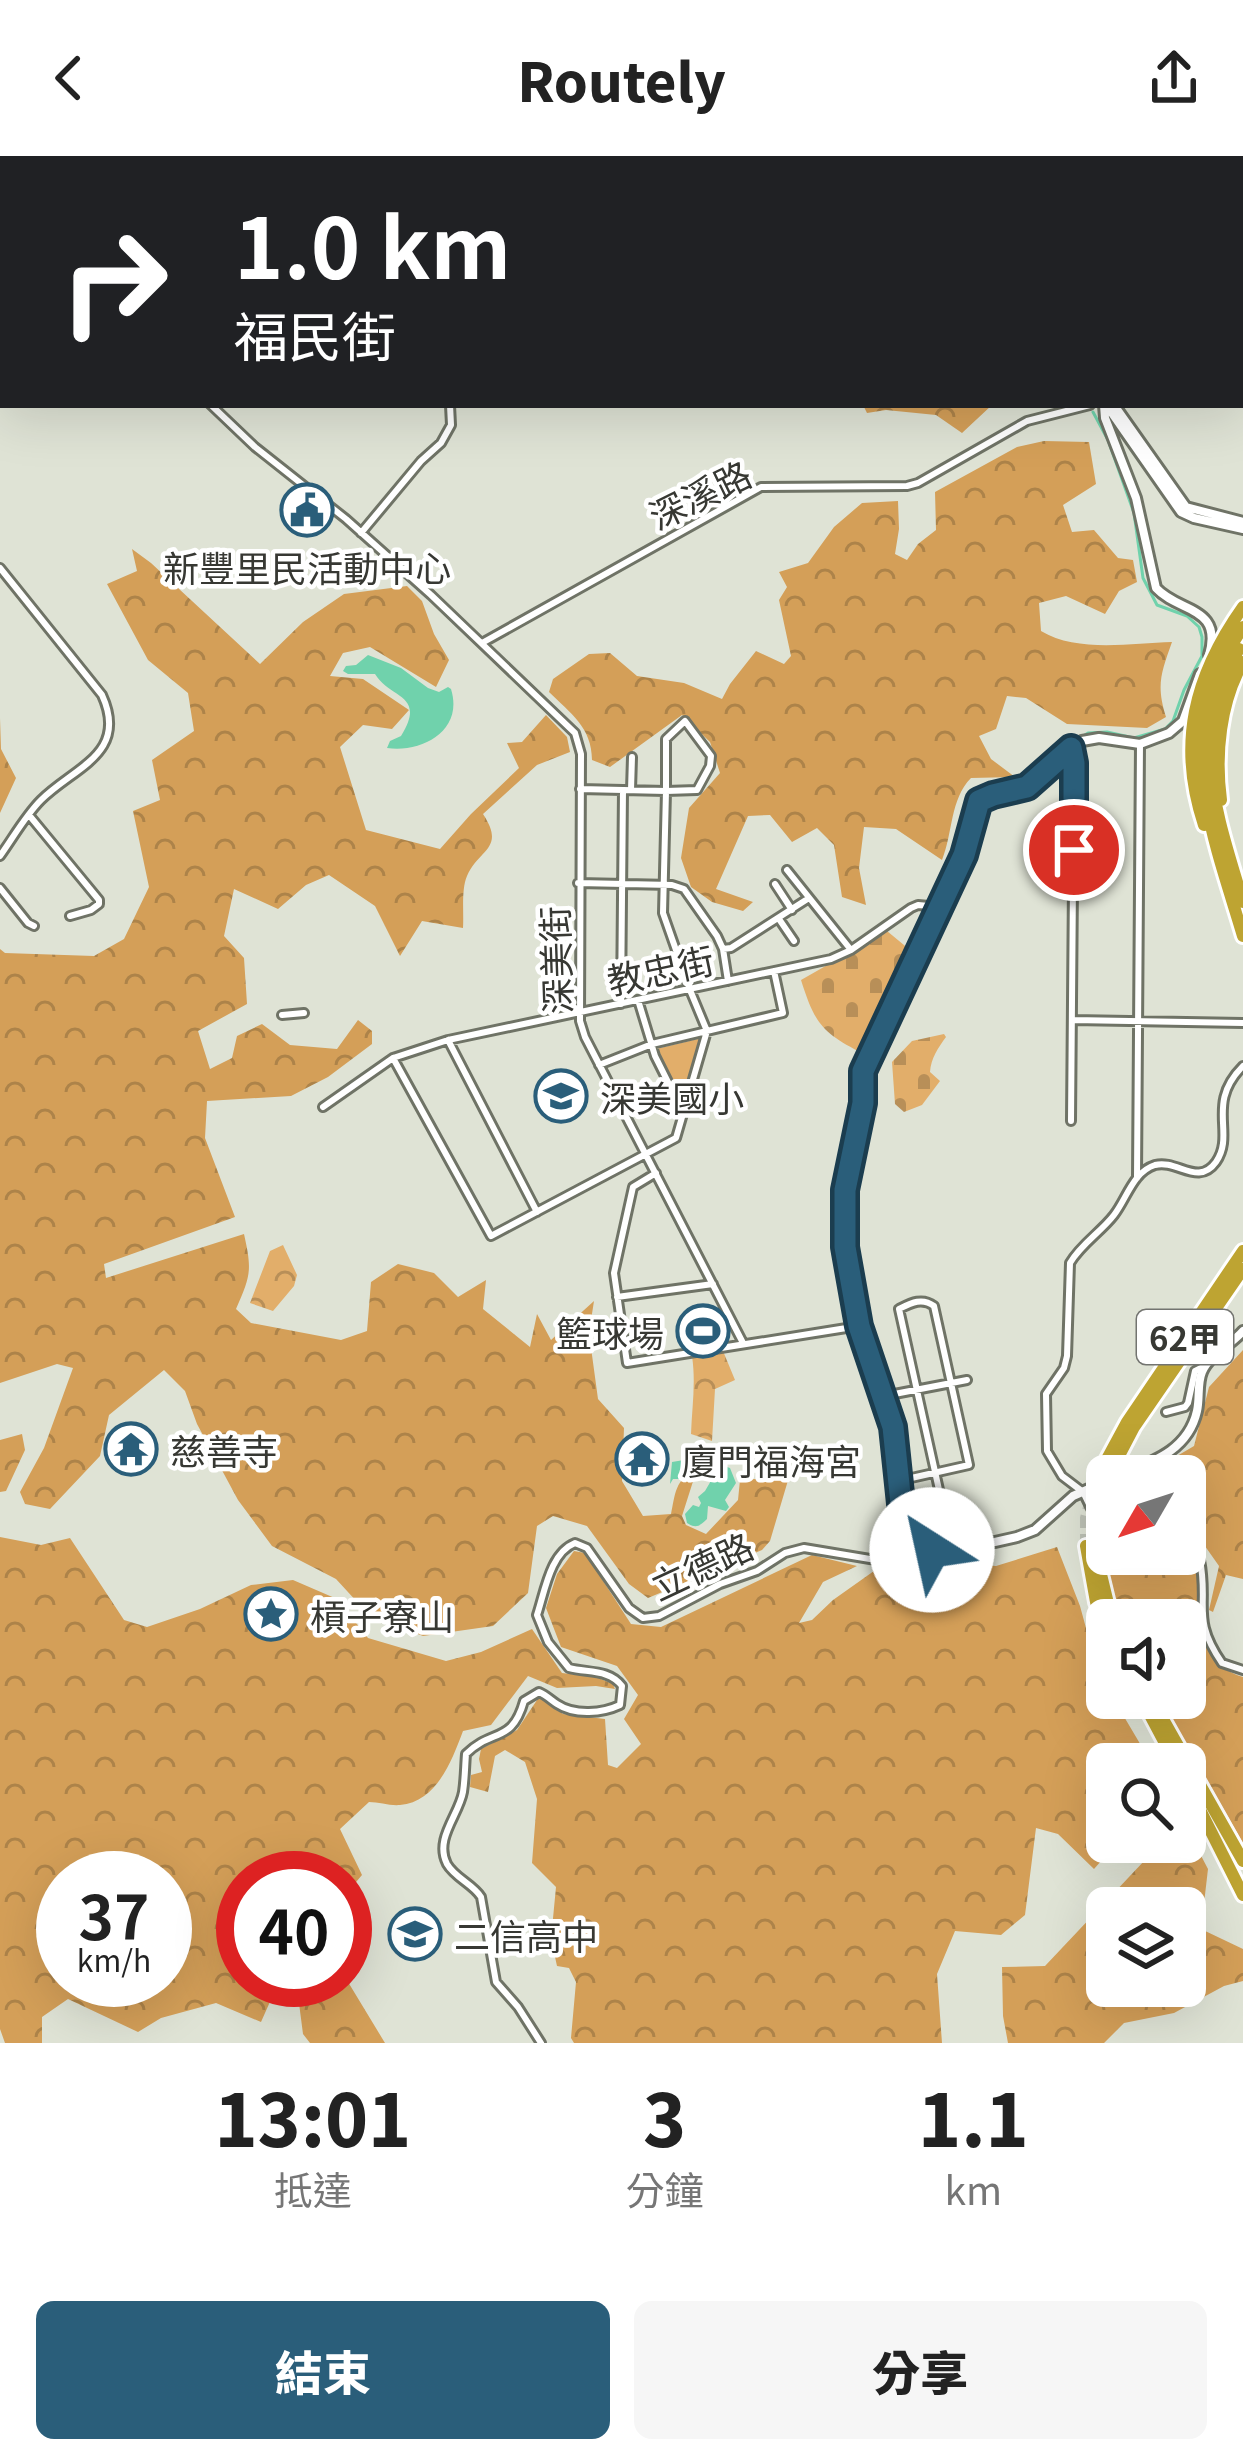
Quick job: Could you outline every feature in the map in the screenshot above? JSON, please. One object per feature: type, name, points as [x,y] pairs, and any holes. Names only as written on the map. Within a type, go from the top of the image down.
[{"type":"highway","points":[[1241,617],[1215,652],[1196,703],[1190,757],[1198,808],[1243,902]]},
{"type":"highway","points":[[1243,643],[1217,696],[1210,743],[1213,798],[1243,936]]},
{"type":"highway","points":[[1228,867],[1219,751],[1222,722],[1240,667]]},
{"type":"highway","name":"62甲","points":[[1120,1455],[1130,1424],[1243,1251]]},
{"type":"highway","name":"62甲","points":[[1130,1424],[1243,1269]]},
{"type":"highway","points":[[1155,1719],[1235,1856],[1243,1895]]},
{"type":"highway","points":[[1160,1719],[1170,1741]]},
{"type":"highway","points":[[1206,1812],[1235,1856]]},
{"type":"street","name":"深美街","points":[[214,408],[362,533],[572,728],[580,746],[579,1014],[585,1037],[743,1343]]},
{"type":"street","points":[[362,533],[441,443],[451,425],[450,408]]},
{"type":"street","name":"深溪路","points":[[482,644],[761,487],[918,483],[1027,421],[1078,408]]},
{"type":"street","points":[[1086,1490],[1017,1538],[953,1552],[932,1550],[910,1532],[899,1504],[893,1427],[859,1326],[843,1222],[863,1103],[863,1071],[964,855],[979,801],[1027,787],[1071,748],[1090,738],[1140,745],[1169,733],[1183,721],[1211,647],[1205,618],[1156,588],[1136,498],[1105,418],[1107,408]]},
{"type":"street","points":[[1110,408],[1181,512],[1243,525]]},
{"type":"street","points":[[0,568],[108,708],[107,734],[98,756],[45,796],[0,856]]},
{"type":"street","points":[[393,1058],[489,1234],[676,1138],[707,1030],[663,913],[666,886],[666,791],[666,739],[685,721],[711,756],[697,790],[666,791],[580,789]]},
{"type":"street","points":[[1137,1178],[1140,745]]},
{"type":"street","points":[[1071,748],[1072,1121]]},
{"type":"street","points":[[621,1004],[622,884],[632,758]]},
{"type":"street","points":[[29,815],[98,900],[94,908],[70,916]]},
{"type":"street","points":[[787,870],[851,950]]},
{"type":"street","points":[[578,884],[684,889],[717,936],[728,981]]},
{"type":"street","points":[[775,884],[792,910]]},
{"type":"street","points":[[0,888],[34,926]]},
{"type":"street","points":[[723,950],[809,898]]},
{"type":"street","name":"教忠街","points":[[323,1107],[393,1058],[448,1040],[831,959],[911,908],[940,907]]},
{"type":"street","points":[[779,918],[794,941]]},
{"type":"street","points":[[599,1065],[652,1044],[783,1013],[775,971]]},
{"type":"street","points":[[638,1000],[655,1056],[684,1113]]},
{"type":"street","points":[[282,1015],[304,1012]]},
{"type":"street","points":[[1072,1020],[1243,1023]]},
{"type":"street","points":[[448,1040],[537,1212]]},
{"type":"street","points":[[1086,1498],[1062,1476],[1048,1454],[1045,1430],[1046,1394],[1067,1357],[1070,1263],[1148,1169],[1161,1163],[1193,1173],[1214,1164],[1223,1142],[1224,1096],[1243,1066]]},
{"type":"street","points":[[656,1173],[633,1187],[615,1263],[627,1363],[859,1326]]},
{"type":"street","points":[[617,1298],[713,1284]]},
{"type":"street","points":[[898,1481],[936,1473],[969,1465],[934,1306],[927,1301],[899,1309],[936,1473],[953,1552]]},
{"type":"street","points":[[1166,1412],[1185,1407],[1195,1371],[1243,1330]]},
{"type":"street","points":[[1165,1455],[1195,1421],[1205,1366]]},
{"type":"street","points":[[884,1396],[967,1380]]},
{"type":"street","name":"立德路","points":[[541,2043],[496,1982],[482,1897],[447,1864],[444,1850],[463,1796],[466,1754],[478,1743],[511,1729],[524,1701],[533,1694],[546,1694],[559,1706],[578,1711],[620,1705],[622,1686],[616,1678],[569,1669],[548,1642],[537,1615],[565,1547],[575,1543],[587,1548],[629,1609],[648,1619],[758,1571],[795,1549],[895,1563],[933,1576],[949,1570],[955,1562],[953,1552]]},
{"type":"street","points":[[1203,1575],[1200,1611],[1205,1632],[1222,1663],[1243,1670]]},
{"type":"green space","points":[[864,408],[989,408],[962,433],[936,415],[867,413]]},
{"type":"green space","points":[[1044,441],[1089,442],[1096,484],[1063,505],[1072,532],[1094,530],[1118,558],[1133,560],[1137,582],[1119,591],[1105,614],[1066,596],[1039,603],[1041,631],[1087,644],[1172,642],[1161,679],[1166,717],[1147,728],[1067,724],[1026,698],[1007,696],[996,729],[979,736],[991,759],[1015,777],[971,778],[955,806],[942,860],[896,829],[864,827],[859,868],[866,905],[842,897],[834,845],[817,828],[792,842],[770,815],[748,816],[716,889],[753,902],[743,911],[712,902],[691,887],[681,858],[689,808],[720,773],[710,742],[682,715],[610,767],[592,760],[584,730],[549,692],[553,679],[589,654],[610,653],[637,676],[684,683],[722,699],[756,651],[784,664],[791,656],[779,600],[787,587],[779,572],[808,563],[834,527],[862,503],[898,501],[895,554],[907,560],[936,530],[935,492],[1017,447]]},
{"type":"green space","points":[[132,549],[260,664],[303,622],[344,594],[407,586],[422,601],[449,660],[436,687],[370,647],[343,653],[330,676],[363,679],[409,710],[392,729],[363,725],[340,747],[366,830],[440,849],[519,768],[507,743],[522,742],[546,715],[567,737],[570,752],[537,765],[483,814],[491,842],[465,882],[463,928],[422,921],[400,956],[375,906],[329,875],[306,885],[278,909],[234,889],[224,936],[244,958],[247,1004],[198,1031],[210,1069],[232,1058],[237,1036],[262,1024],[290,1045],[337,1049],[358,1020],[372,1031],[372,1044],[328,1077],[291,1096],[207,1101],[205,1138],[235,1217],[104,1264],[106,1278],[244,1234],[249,1272],[236,1309],[251,1323],[341,1340],[367,1331],[371,1282],[398,1264],[434,1273],[458,1297],[486,1280],[483,1309],[530,1347],[537,1314],[551,1340],[594,1301],[589,1333],[598,1399],[624,1428],[622,1481],[643,1516],[671,1514],[680,1483],[696,1472],[682,1516],[686,1525],[706,1534],[738,1500],[740,1480],[789,1477],[770,1541],[762,1550],[648,1598],[629,1584],[587,1526],[553,1516],[537,1526],[528,1593],[493,1626],[423,1636],[370,1616],[336,1579],[272,1546],[238,1500],[197,1424],[185,1391],[164,1370],[109,1415],[100,1456],[50,1509],[25,1504],[20,1492],[44,1448],[73,1368],[57,1364],[0,1383],[0,949],[5,953],[94,956],[124,939],[149,887],[133,811],[160,800],[152,760],[194,731],[188,693],[148,660],[107,584],[137,571]]},
{"type":"green space","points":[[0,718],[1,749],[16,778],[0,813]]},
{"type":"green space","points":[[887,931],[910,950],[864,1054],[822,1026],[801,980]]},
{"type":"green space","points":[[944,1034],[930,1072],[940,1081],[922,1105],[904,1112],[895,1104],[892,1062],[912,1041]]},
{"type":"green space","points":[[702,1038],[682,1104],[656,1049]]},
{"type":"green space","points":[[283,1245],[297,1275],[294,1286],[273,1311],[250,1303],[270,1251]]},
{"type":"green space","name":"籃球場","points":[[717,1313],[721,1345],[690,1349],[685,1317]]},
{"type":"green space","points":[[1243,1350],[1243,1579],[1226,1575],[1213,1612],[1209,1610],[1219,1566],[1206,1548],[1206,1455],[1179,1455],[1194,1446],[1209,1387]]},
{"type":"green space","points":[[723,1351],[735,1380],[715,1389],[712,1441],[691,1434],[692,1356]]},
{"type":"green space","points":[[22,1434],[25,1450],[6,1491],[0,1492],[0,1440]]},
{"type":"green space","points":[[0,1537],[41,1545],[70,1538],[124,1620],[147,1627],[251,1585],[293,1580],[337,1599],[368,1638],[446,1661],[481,1652],[532,1629],[562,1673],[613,1684],[615,1689],[557,1688],[528,1676],[491,1725],[463,1731],[441,1778],[424,1796],[400,1805],[369,1802],[340,1829],[351,1851],[216,1851],[216,2003],[161,2018],[138,2032],[85,2007],[192,2007],[192,1851],[36,1851],[36,2007],[56,2007],[42,2017],[42,2043],[5,2043],[0,2029]]},
{"type":"green space","points":[[1057,1547],[1086,1628],[1086,1719],[1125,1719],[1140,1743],[1086,1743],[1086,1861],[1058,1834],[1036,1828],[1025,1915],[1001,1935],[955,1931],[937,1974],[942,2043],[574,2043],[576,1982],[569,1968],[557,1966],[551,1939],[556,1887],[532,1863],[537,1799],[525,1762],[505,1750],[495,1756],[488,1792],[470,1787],[471,1775],[482,1772],[481,1749],[517,1730],[539,1697],[563,1714],[605,1719],[608,1765],[617,1768],[641,1744],[624,1719],[638,1695],[617,1666],[561,1647],[546,1608],[557,1574],[574,1551],[585,1553],[631,1624],[661,1627],[812,1555],[857,1566],[823,1582],[799,1623],[812,1620],[881,1566],[933,1581],[951,1576],[959,1564],[996,1566]]},
{"type":"green space","points":[[1106,1575],[1200,1575],[1198,1599],[1112,1599]]},
{"type":"green space","points":[[1206,1647],[1223,1667],[1243,1677],[1243,1843],[1206,1778],[1206,1743],[1186,1743],[1172,1719],[1206,1719]]},
{"type":"green space","points":[[1142,1863],[1205,1863],[1208,1869],[1206,1887],[1120,1887]]},
{"type":"green space","points":[[1086,1923],[1086,2007],[1185,2007],[1124,2023],[1104,2043],[1008,2043],[1002,1967],[1045,1966]]},
{"type":"green space","points":[[1206,1931],[1243,1949],[1243,1981],[1206,1996]]},
{"type":"green space","points":[[225,2007],[268,2007],[261,2022]]},
{"type":"green space","points":[[300,2007],[363,2007],[385,2043],[310,2043],[303,2034]]},
{"type":"shaded area","points":[[368,655],[401,668],[428,688],[451,689],[451,717],[437,736],[414,747],[387,748],[401,736],[410,712],[403,699],[375,674],[343,671]]},
{"type":"shaded area","points":[[696,1458],[708,1469],[730,1468],[736,1483],[725,1500],[726,1511],[708,1506],[707,1519],[695,1526],[687,1523],[685,1514],[693,1505],[699,1507],[698,1497],[712,1479],[690,1468],[670,1484],[672,1462]]},
{"type":"waterway","points":[[953,863],[970,791],[1022,781],[1088,733],[1134,738],[1165,729],[1202,656],[1199,627],[1187,616],[1157,605],[1143,578],[1134,513],[1093,412]]},
{"type":"place","name":"新豐里民活動中心","points":[[307,510]]},
{"type":"place","name":"深美國小","points":[[561,1096]]},
{"type":"place","name":"籃球場","points":[[703,1331]]},
{"type":"place","name":"慈善寺","points":[[131,1449]]},
{"type":"place","name":"廈門福海宮","points":[[642,1459]]},
{"type":"place","name":"槓子寮山","points":[[271,1614]]},
{"type":"place","name":"二信高中","points":[[415,1934]]},
{"type":"route","points":[[932,1550],[910,1532],[899,1504],[893,1427],[859,1326],[845,1247],[845,1190],[863,1103],[863,1071],[964,855],[979,801],[1027,787],[1071,748],[1074,850]]}]
